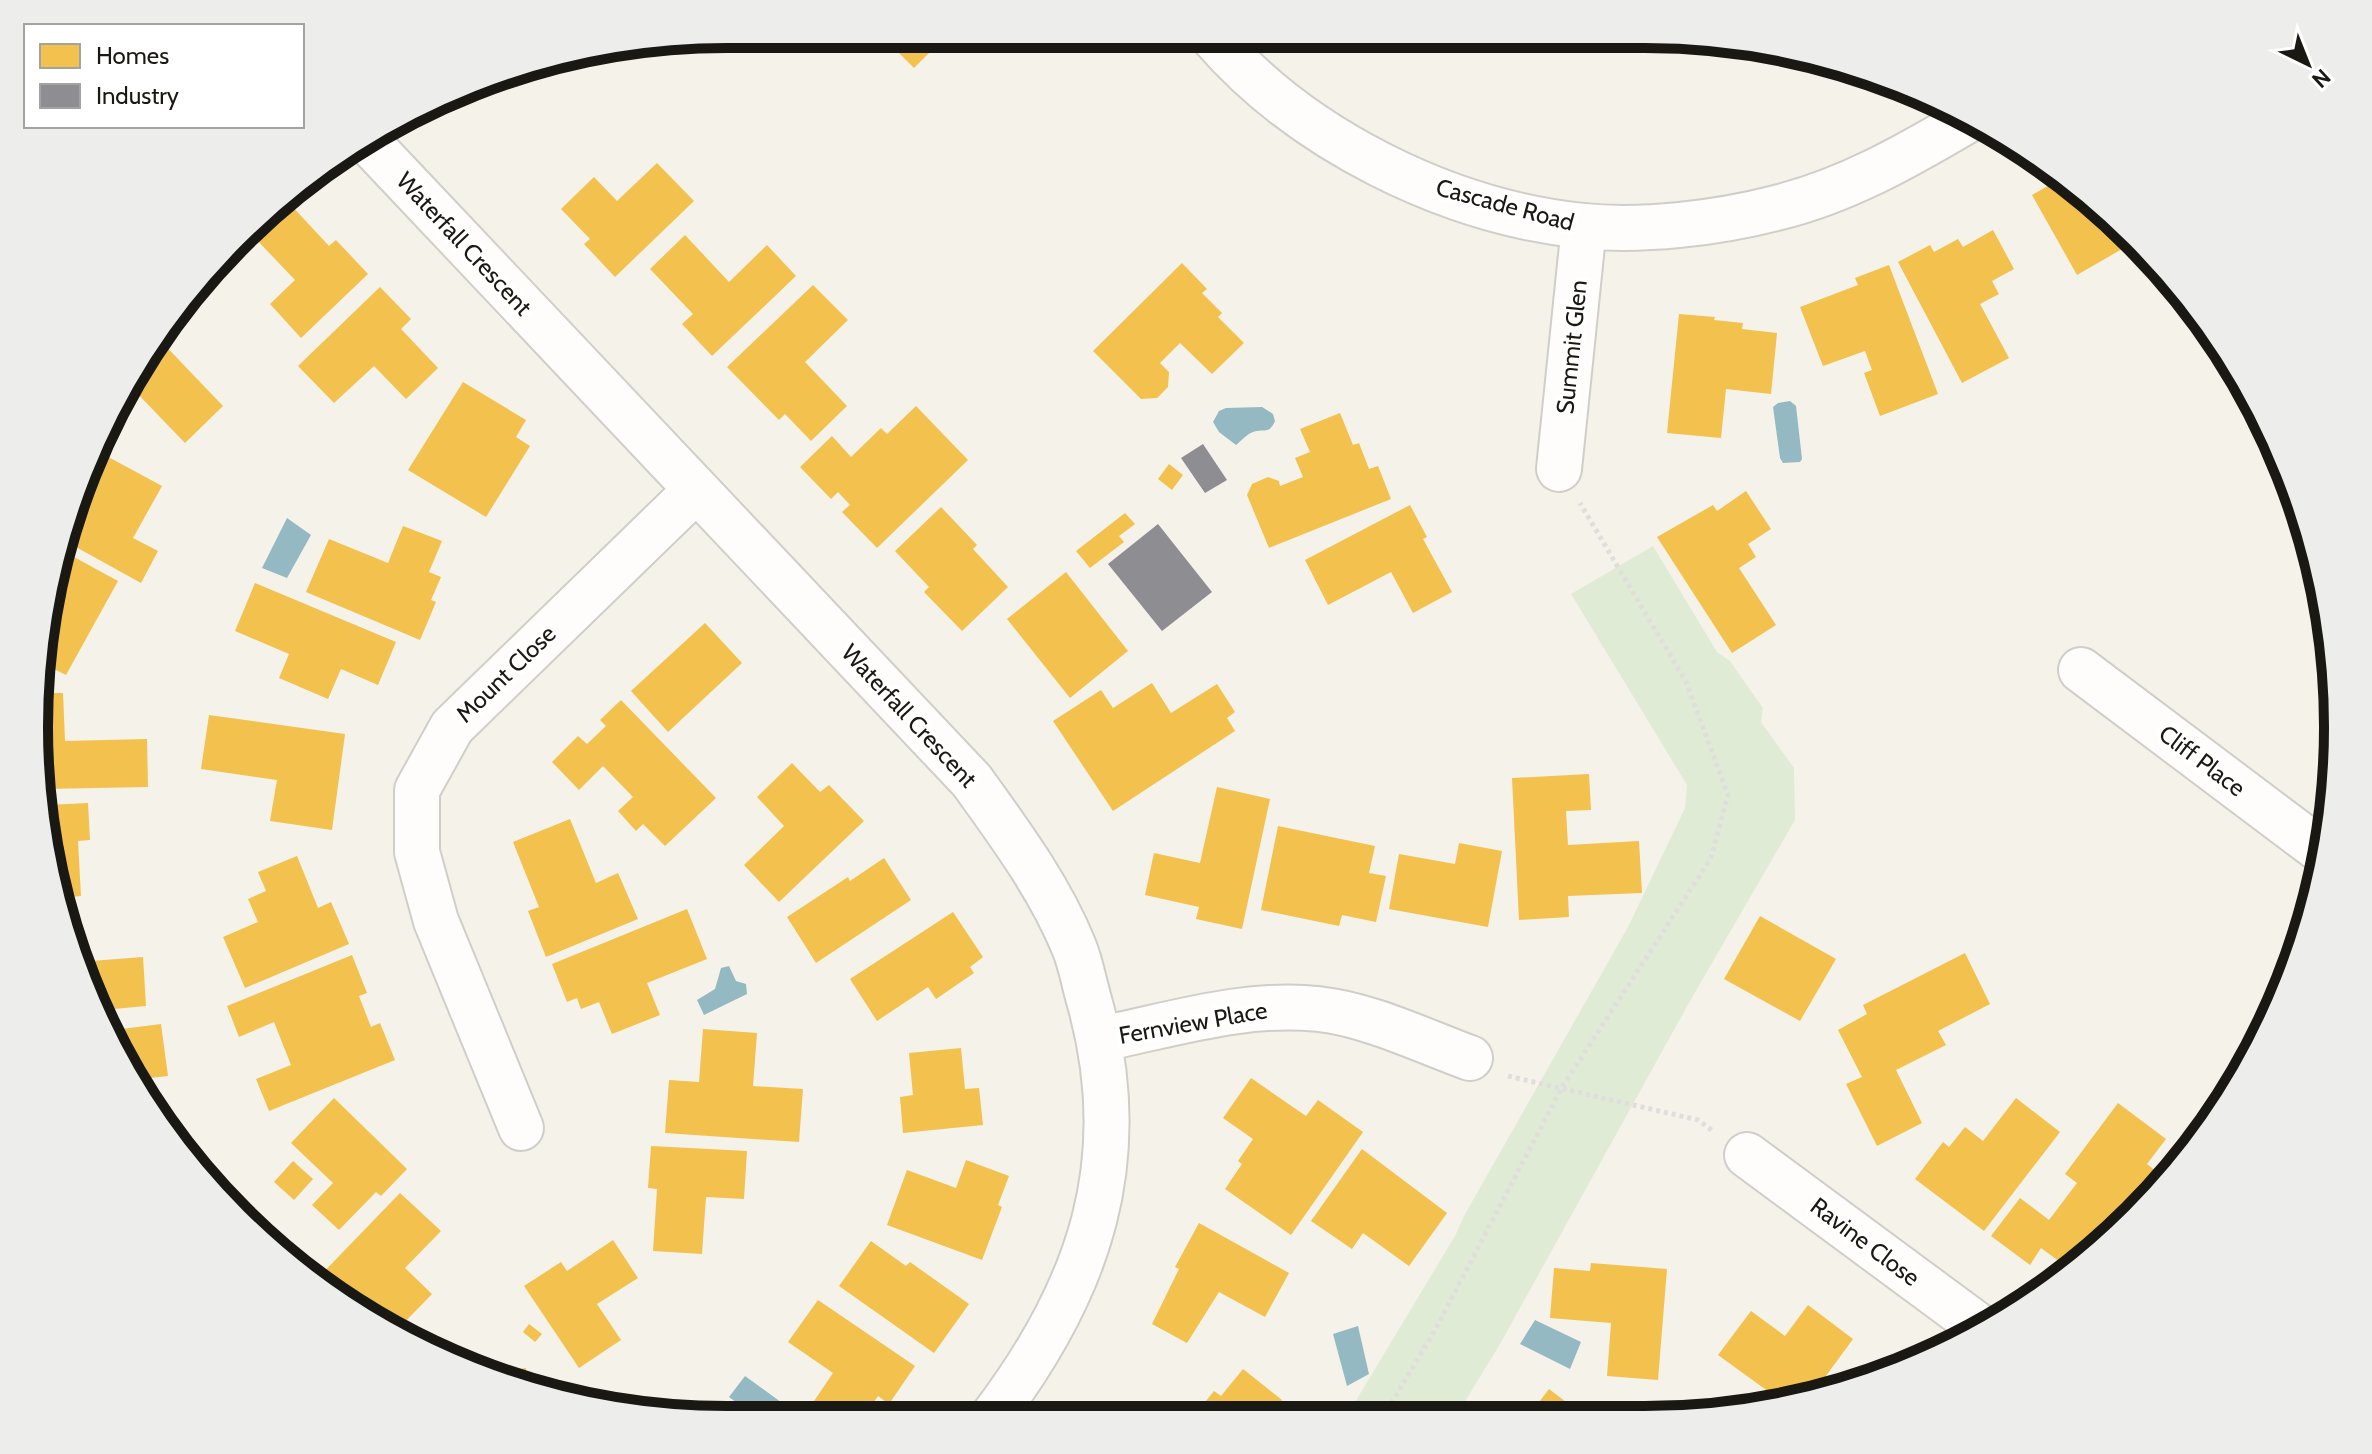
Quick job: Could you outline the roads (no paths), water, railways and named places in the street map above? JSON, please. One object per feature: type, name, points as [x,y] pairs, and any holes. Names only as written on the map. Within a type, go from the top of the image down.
[{"type":"street","name":"Cascade Road","points":[[1224,48],[1269,91],[1325,134],[1356,153],[1464,198],[1541,219],[1584,226],[1698,222],[1777,208],[1862,179],[1959,125]]},
{"type":"street","name":"Waterfall Crescent","points":[[373,148],[972,781],[1037,874],[1075,949],[1100,1039],[1106,1077],[1107,1140],[1094,1224],[1065,1304],[1031,1363],[1000,1406]]},
{"type":"street","name":"Summit Glen","points":[[1559,469],[1584,226]]},
{"type":"street","name":"Mount Close","points":[[521,1128],[436,921],[417,852],[417,790],[452,727],[696,490]]},
{"type":"street","name":"Cliff Place","points":[[2081,670],[2313,845]]},
{"type":"street","name":"Fernview Place","points":[[1100,1039],[1234,1011],[1294,1007],[1340,1012],[1470,1058]]},
{"type":"street","name":"Ravine Close","points":[[1747,1155],[1972,1321]]},
{"type":"water","points":[[1790,401],[1796,406],[1802,459],[1800,462],[1783,463],[1773,407]]},
{"type":"water","points":[[1262,407],[1273,414],[1273,425],[1268,430],[1251,433],[1236,445],[1219,432],[1213,422],[1219,411],[1226,408]]},
{"type":"water","points":[[287,518],[311,535],[287,578],[262,568]]},
{"type":"water","points":[[729,966],[736,981],[746,984],[747,994],[704,1015],[697,1000],[715,989],[721,968]]},
{"type":"water","points":[[1535,1320],[1581,1342],[1570,1369],[1520,1344]]},
{"type":"water","points":[[1358,1326],[1369,1374],[1347,1386],[1333,1334]]},
{"type":"water","points":[[745,1376],[786,1406],[741,1406],[729,1397]]}]
